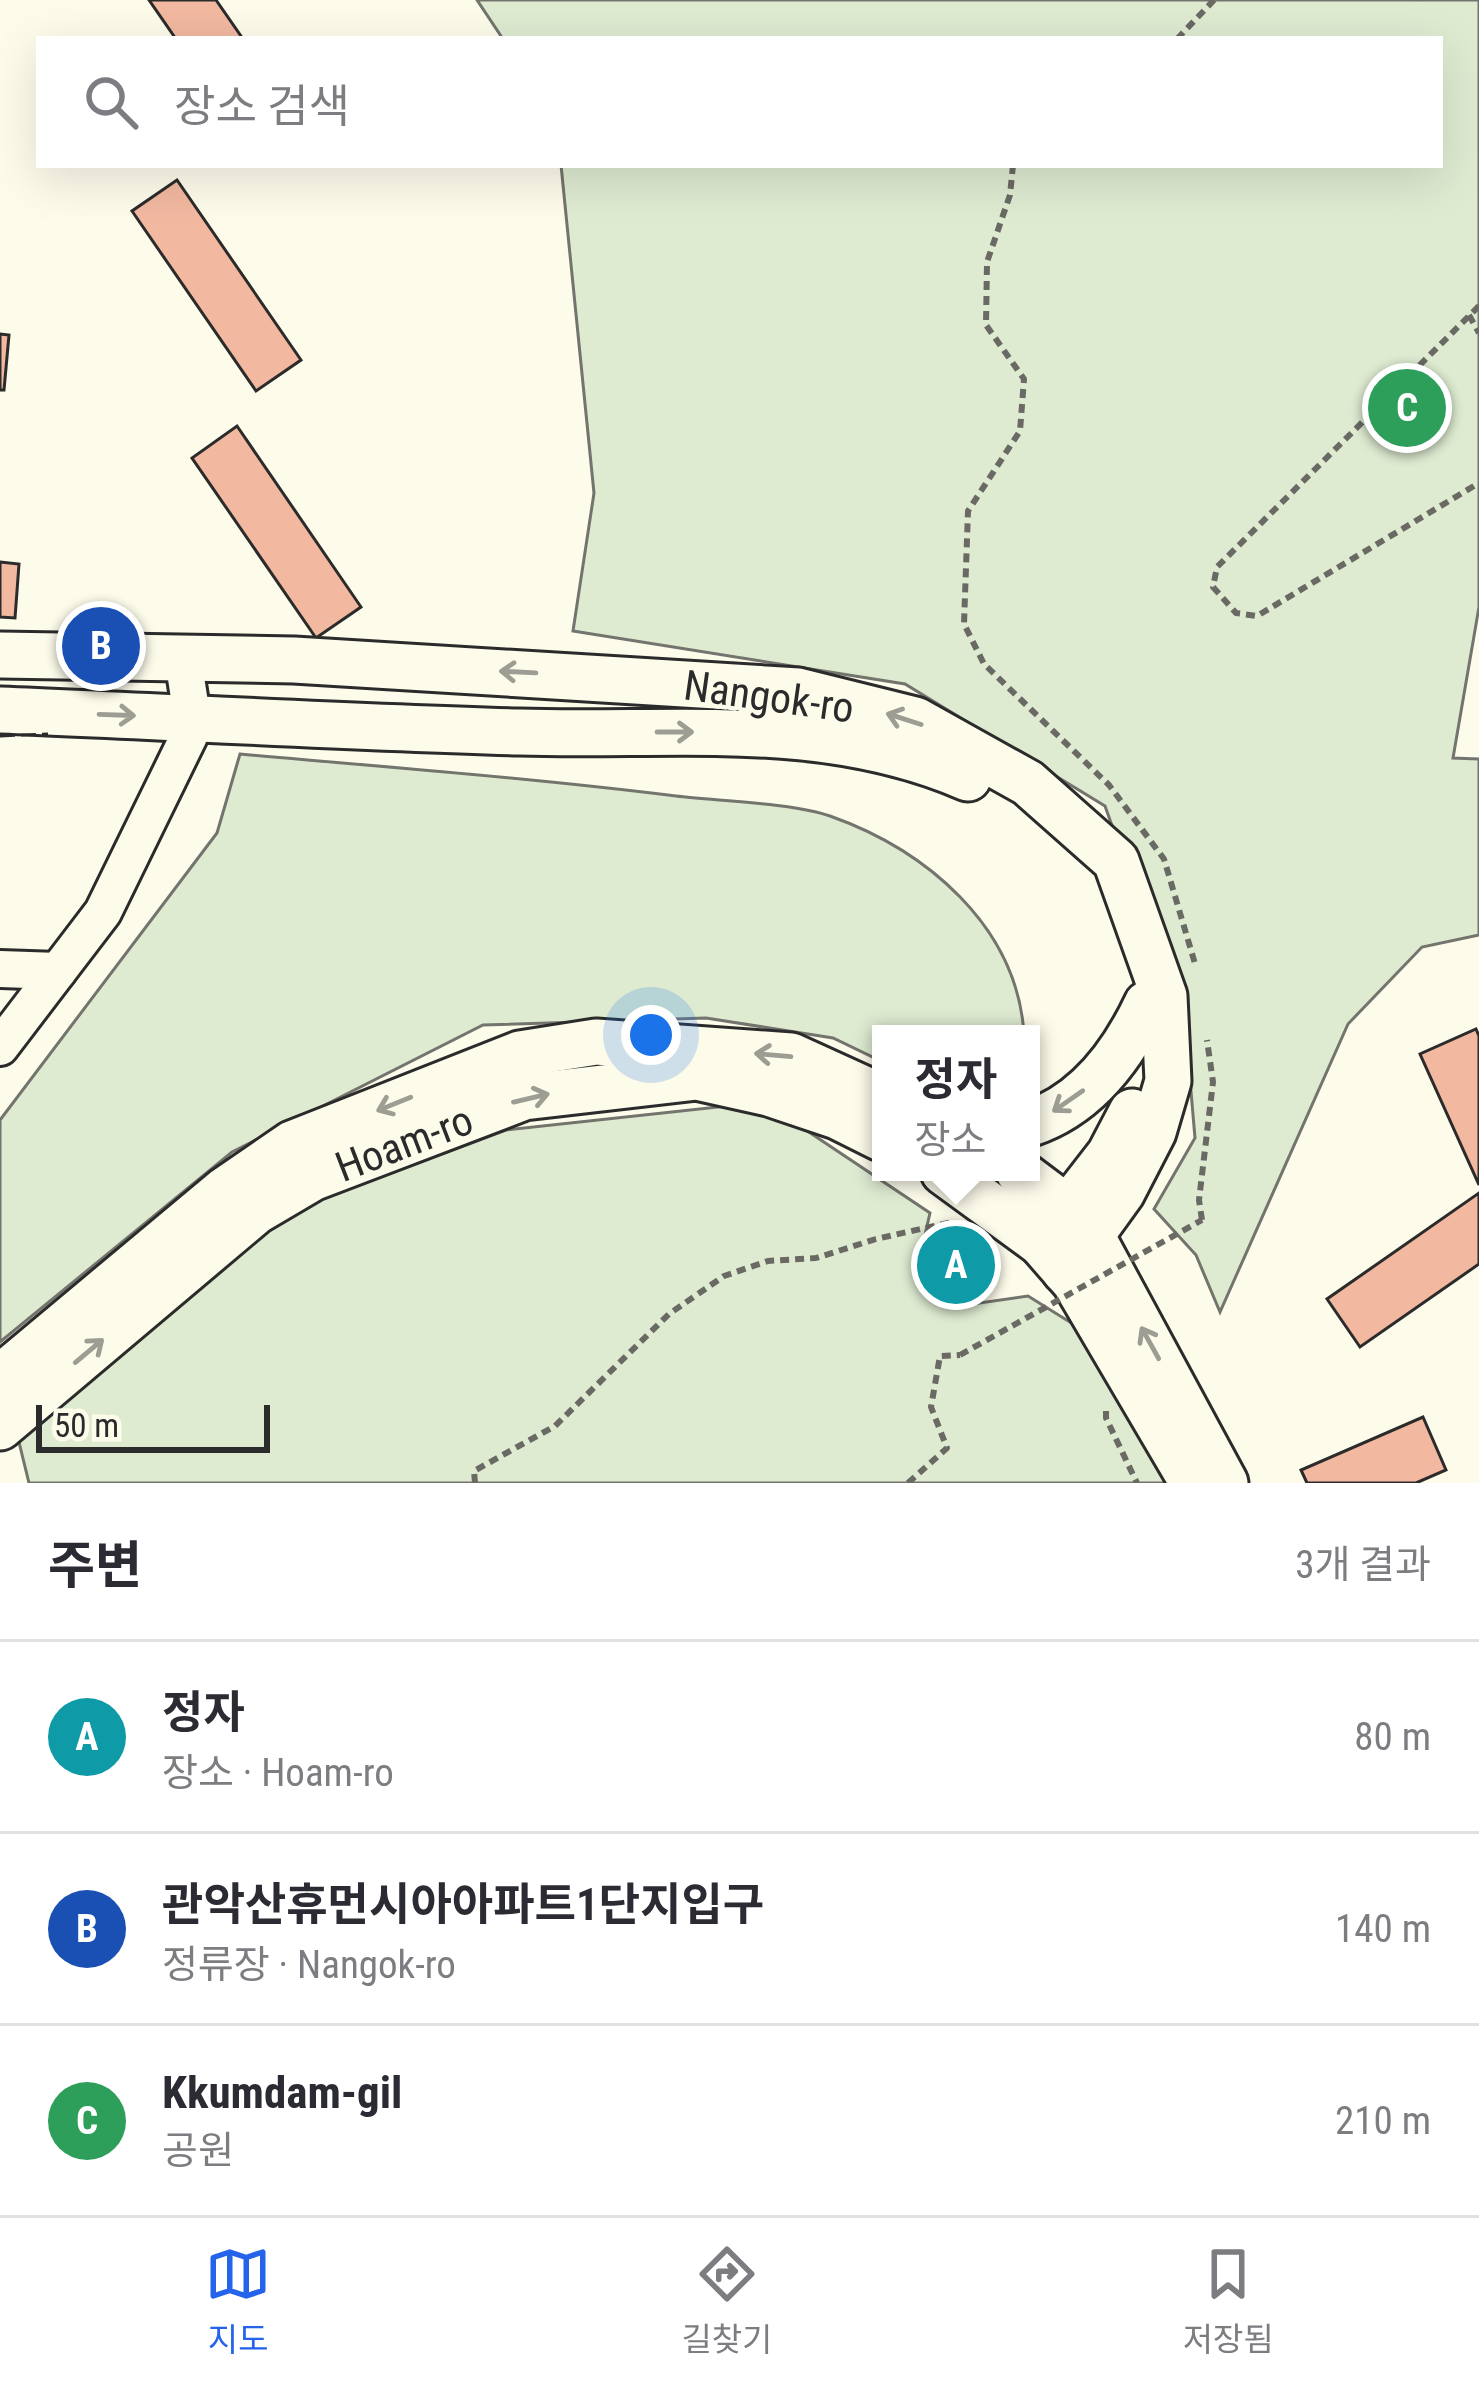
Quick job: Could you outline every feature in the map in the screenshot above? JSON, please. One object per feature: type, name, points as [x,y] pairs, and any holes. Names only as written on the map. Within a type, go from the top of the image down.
[{"type":"main road","name":"Nangok-ro","points":[[0,655],[364,664],[798,691],[915,720],[1028,783],[1116,861],[1164,996],[1168,1081],[1153,1132],[1122,1192],[1066,1240]]},
{"type":"main road","name":"Nangok-ro","points":[[0,710],[522,732],[746,731],[839,740],[909,754],[1001,796],[1067,851],[1117,922],[1147,1004],[1142,1077],[1132,1113],[1066,1240]]},
{"type":"main road","points":[[1040,1118],[1073,1100],[1112,1064],[1147,1004]]},
{"type":"main road","points":[[0,1378],[225,1190],[292,1144],[520,1054],[596,1042],[791,1056],[872,1092]]},
{"type":"main road","name":"Hoam-ro","points":[[0,1426],[256,1211],[312,1178],[524,1097],[697,1077],[769,1093],[872,1134]]},
{"type":"main road","points":[[960,1181],[1066,1240],[1193,1483]]},
{"type":"main road","points":[[1025,1181],[1225,1483]]},
{"type":"lane","points":[[0,1047],[103,912],[189,736],[192,718],[183,658]]},
{"type":"lane","points":[[0,969],[58,971]]},
{"type":"path","points":[[1180,36],[1214,0]]},
{"type":"path","points":[[1013,168],[1010,195],[987,262],[986,325],[1024,379],[1020,430],[968,511],[964,624],[984,664],[1109,785],[1164,859],[1198,980]]},
{"type":"path","points":[[1479,306],[1217,567],[1214,587],[1236,613],[1257,616],[1479,483]]},
{"type":"path","points":[[1469,315],[1479,333]]},
{"type":"path","points":[[908,1483],[947,1448],[931,1407],[940,1356],[960,1355],[1202,1220],[1199,1200],[1213,1082],[1204,1021]]},
{"type":"path","points":[[475,1483],[474,1471],[556,1426],[669,1314],[724,1276],[768,1261],[816,1258],[958,1221]]},
{"type":"path","points":[[1106,1401],[1106,1418],[1137,1483]]},
{"type":"green space","points":[[477,0],[1479,0],[1479,607],[1453,758],[1479,759],[1479,935],[1422,947],[1348,1024],[1220,1312],[1196,1255],[1154,1209],[1195,1138],[1186,1033],[1105,806],[905,684],[573,631],[594,493],[561,168],[1443,168],[1443,36],[501,36]]},
{"type":"green space","points":[[240,754],[797,808],[830,816],[900,849],[960,897],[1004,959],[1018,995],[1023,1025],[872,1025],[872,1057],[833,1038],[706,1018],[483,1025],[232,1152],[0,1342],[0,1120],[217,833]]},
{"type":"green space","points":[[764,1102],[872,1174],[872,1181],[882,1181],[930,1213],[919,1261],[952,1307],[1028,1296],[1094,1337],[1170,1483],[29,1483],[18,1438],[276,1216],[506,1130]]},
{"type":"building","points":[[149,0],[216,0],[241,36],[174,36]]},
{"type":"building","points":[[177,180],[301,360],[256,391],[132,211]]},
{"type":"building","points":[[0,334],[9,335],[4,390],[0,390]]},
{"type":"building","points":[[237,426],[361,607],[316,638],[192,458]]},
{"type":"building","points":[[0,562],[19,564],[15,618],[0,617]]},
{"type":"building","points":[[1476,1029],[1479,1036],[1479,1185],[1420,1054]]},
{"type":"building","points":[[1479,1193],[1479,1264],[1360,1347],[1327,1299]]},
{"type":"building","points":[[952,1253],[965,1254],[969,1267],[960,1277],[948,1275],[943,1264]]},
{"type":"building","points":[[1423,1417],[1446,1470],[1416,1483],[1307,1483],[1301,1470]]},
{"type":"fence","points":[[0,736],[48,734]]},
{"type":"place","name":"Kkumdam-gil","points":[[1407,408]]},
{"type":"place","name":"관악산휴먼시아아파트1단지입구","points":[[101,646]]},
{"type":"place","name":"정자","points":[[956,1265]]}]
